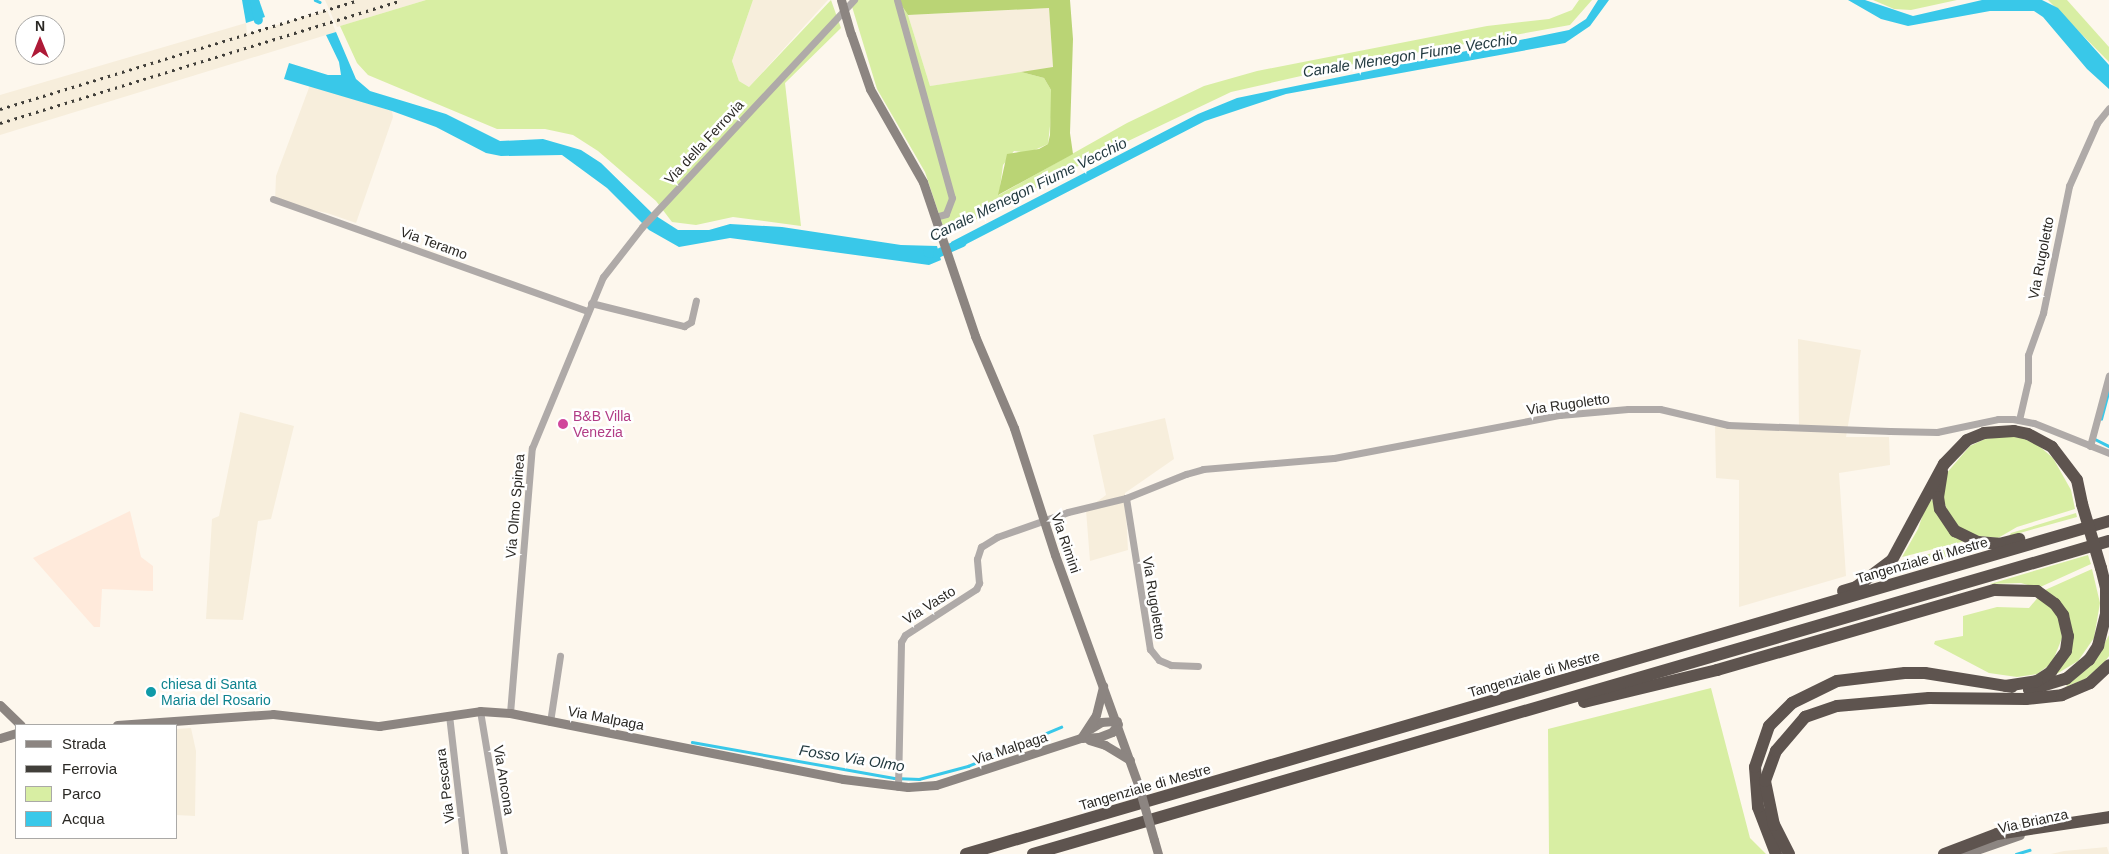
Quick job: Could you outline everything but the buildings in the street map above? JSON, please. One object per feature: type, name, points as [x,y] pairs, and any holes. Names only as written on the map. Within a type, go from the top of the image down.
[{"type":"highway","points":[[1740,629],[1802,602],[1856,587],[1879,572],[1902,545],[1931,483],[1944,464],[1967,440],[1984,433],[2006,430],[2028,434],[2052,447],[2061,456],[2077,480],[2106,588],[2106,616],[2098,646],[2077,671],[2045,686],[1993,698]]},
{"type":"highway","points":[[1944,464],[1938,483],[1940,510],[1946,521],[1964,537],[1999,544],[2060,527],[2074,532]]},
{"type":"highway","name":"Tangenziale di Mestre","points":[[966,854],[2109,521]]},
{"type":"highway","points":[[1033,854],[2109,541]]},
{"type":"highway","points":[[1521,712],[1538,713],[1670,682],[1995,590],[2040,593],[2063,615],[2068,636],[2066,651],[2051,672],[2038,681],[2005,686]]},
{"type":"highway","points":[[1786,854],[1774,825],[1765,781],[1776,751],[1805,717],[1837,706],[1929,698],[2062,695],[2090,682],[2109,665]]},
{"type":"highway","points":[[1786,854],[1758,807],[1756,767],[1769,726],[1792,703],[1837,681],[1882,675],[1925,673],[2005,686],[2045,686]]},
{"type":"highway","points":[[1944,854],[1997,834],[2109,817]]},
{"type":"street","name":"Via Rimini","points":[[842,0],[851,34],[870,89],[915,164],[975,336],[1014,428],[1043,521],[1130,760],[1158,854]]},
{"type":"street","name":"Via della Ferrovia","points":[[587,311],[620,251],[854,0]]},
{"type":"street","points":[[897,0],[952,198],[946,214],[935,217]]},
{"type":"street","name":"Via Rugoletto","points":[[2019,420],[2028,381],[2028,355],[2043,313],[2069,186],[2097,123],[2109,108]]},
{"type":"street","name":"Via Teramo","points":[[273,199],[587,311]]},
{"type":"street","points":[[591,303],[684,326],[691,322],[696,301]]},
{"type":"street","name":"Via Olmo Spinea","points":[[510,714],[532,448],[587,311]]},
{"type":"street","points":[[2090,446],[2109,376]]},
{"type":"street","name":"Via Rugoletto","points":[[1043,521],[1126,498],[1203,470],[1334,458],[1560,415],[1628,409],[1660,409],[1728,425],[1890,431],[1937,432],[1998,419],[2019,420],[2109,453]]},
{"type":"street","name":"Via Rugoletto","points":[[1126,498],[1150,649],[1159,660],[1172,665],[1198,666]]},
{"type":"street","name":"Via Vasto","points":[[899,781],[901,642],[905,635],[976,589],[979,583],[976,559],[980,547],[1043,521]]},
{"type":"street","points":[[550,722],[560,656]]},
{"type":"street","points":[[1081,738],[1098,708],[1103,686]]},
{"type":"street","points":[[0,704],[20,724]]},
{"type":"street","name":"Via Malpaga","points":[[130,724],[273,714],[380,726],[480,710],[936,786],[1081,738]]},
{"type":"street","name":"Via Ancona","points":[[480,710],[504,854]]},
{"type":"street","name":"Via Pescara","points":[[450,715],[465,854]]},
{"type":"street","points":[[1081,738],[1104,736],[1117,723]]},
{"type":"street","points":[[1081,738],[1097,724],[1117,723]]},
{"type":"street","points":[[0,738],[15,733]]},
{"type":"street","points":[[1081,738],[1105,745],[1130,760]]},
{"type":"street","name":"Via Brianza","points":[[1966,854],[2022,834],[2109,822]]},
{"type":"shaded area","points":[[325,0],[426,0],[337,27]]},
{"type":"shaded area","points":[[753,0],[828,0],[749,87],[739,81],[732,61]]},
{"type":"shaded area","points":[[1049,8],[1053,68],[930,86],[908,15]]},
{"type":"shaded area","points":[[327,10],[336,32],[0,135],[0,95],[246,23],[247,34]]},
{"type":"shaded area","points":[[310,85],[392,111],[393,117],[356,223],[327,213],[275,202],[276,176]]},
{"type":"shaded area","points":[[1798,339],[1861,350],[1846,437],[1889,437],[1890,465],[1839,473],[1846,576],[1739,607],[1739,480],[1716,478],[1715,426],[1799,431]]},
{"type":"shaded area","points":[[240,412],[294,426],[271,519],[258,521],[243,620],[206,619],[212,519],[219,516]]},
{"type":"shaded area","points":[[1165,418],[1174,459],[1125,493],[1128,550],[1090,561],[1086,510],[1106,495],[1093,435]]},
{"type":"shaded area","points":[[130,511],[141,557],[153,566],[153,591],[102,589],[100,627],[94,627],[33,558]]},
{"type":"shaded area","points":[[191,728],[196,751],[195,816],[178,815],[178,729]]},
{"type":"shaded area","points":[[2107,847],[2109,854],[2051,854],[2064,851]]},
{"type":"green space","points":[[426,0],[753,0],[732,61],[739,81],[749,87],[831,0],[841,28],[785,83],[801,226],[733,217],[696,225],[672,222],[656,201],[598,151],[573,135],[545,129],[497,129],[368,75],[357,63],[340,26]]},
{"type":"green space","points":[[850,0],[898,0],[908,15],[930,86],[1021,72],[1044,78],[1051,90],[1052,108],[1048,144],[1028,153],[1014,151],[1003,165],[999,195],[1127,123],[1204,86],[1257,71],[1487,26],[1549,19],[1572,10],[1579,0],[1592,0],[1570,25],[1354,64],[1231,92],[1103,153],[946,235],[925,172],[877,89]]},
{"type":"green space","points":[[898,0],[1070,0],[1073,39],[1070,133],[1073,154],[998,195],[1007,154],[1039,149],[1048,144],[1051,90],[1044,78],[1021,72],[1053,67],[1049,8],[908,15]]},
{"type":"green space","points":[[1873,0],[1957,0],[1911,10],[1894,9]]},
{"type":"green space","points":[[2048,0],[2067,0],[2109,47],[2109,62]]},
{"type":"green space","points":[[2007,436],[2022,438],[2038,445],[2053,458],[2071,490],[2075,509],[2017,527],[1998,538],[1978,536],[1960,528],[1950,517],[1942,497],[1945,475],[1970,446],[1985,439]]},
{"type":"green space","points":[[1929,497],[1976,548],[1894,572],[1898,562],[1967,544],[1965,541],[1902,557],[1918,529]]},
{"type":"green space","points":[[2076,513],[2077,517],[2009,536],[2011,533]]},
{"type":"green space","points":[[2088,555],[2091,564],[2038,588],[2021,583],[1990,584]]},
{"type":"green space","points":[[2092,569],[2100,603],[2094,638],[2078,661],[2050,678],[2070,641],[2045,590]]},
{"type":"green space","points":[[2040,595],[2059,616],[2062,638],[2052,663],[2037,674],[2017,677],[1989,673],[1934,644],[1935,641],[1963,636],[1963,616],[1997,607],[2029,608]]},
{"type":"green space","points":[[2109,635],[2109,656],[2103,664],[2085,679],[2065,687],[2094,663]]},
{"type":"green space","points":[[1711,688],[1750,838],[1766,854],[1549,854],[1548,729]]},
{"type":"water","points":[[242,0],[259,0],[265,17],[246,23]]},
{"type":"water","points":[[1598,0],[1609,0],[1590,26],[1565,43],[1286,94],[1205,121],[953,251],[951,242],[1198,114],[1237,98],[1569,30],[1586,19]]},
{"type":"water","points":[[1848,0],[1865,0],[1913,16],[1982,0],[2042,0],[2058,8],[2109,65],[2109,89],[2087,69],[2043,17],[2034,11],[1990,11],[1908,26],[1881,19]]},
{"type":"water","points":[[336,32],[356,79],[370,91],[446,114],[500,141],[543,139],[581,150],[601,163],[653,214],[678,230],[709,230],[730,224],[782,227],[901,245],[937,246],[941,260],[929,265],[730,238],[679,247],[649,230],[607,188],[562,155],[501,156],[486,153],[436,127],[392,111],[284,79],[289,63],[328,75],[341,75],[339,62],[326,35]]},
{"type":"waterway","points":[[254,0],[258,20]]},
{"type":"waterway","points":[[315,0],[320,2]]},
{"type":"waterway","name":"Canale Menegon Fiume Vecchio","points":[[927,252],[937,253],[962,242]]},
{"type":"waterway","points":[[2101,419],[2109,389]]},
{"type":"waterway","points":[[2095,439],[2109,446]]},
{"type":"waterway","name":"Fosso Via Olmo","points":[[692,742],[894,778],[919,779],[968,766],[1061,727]]},
{"type":"waterway","points":[[2016,854],[2029,850]]},
{"type":"railway","points":[[0,109],[358,0]]},
{"type":"railway","points":[[0,123],[402,0]]},
{"type":"place","name":"B&B Villa Venezia","points":[[563,424]]},
{"type":"place","name":"chiesa di Santa Maria del Rosario","points":[[151,692]]}]
